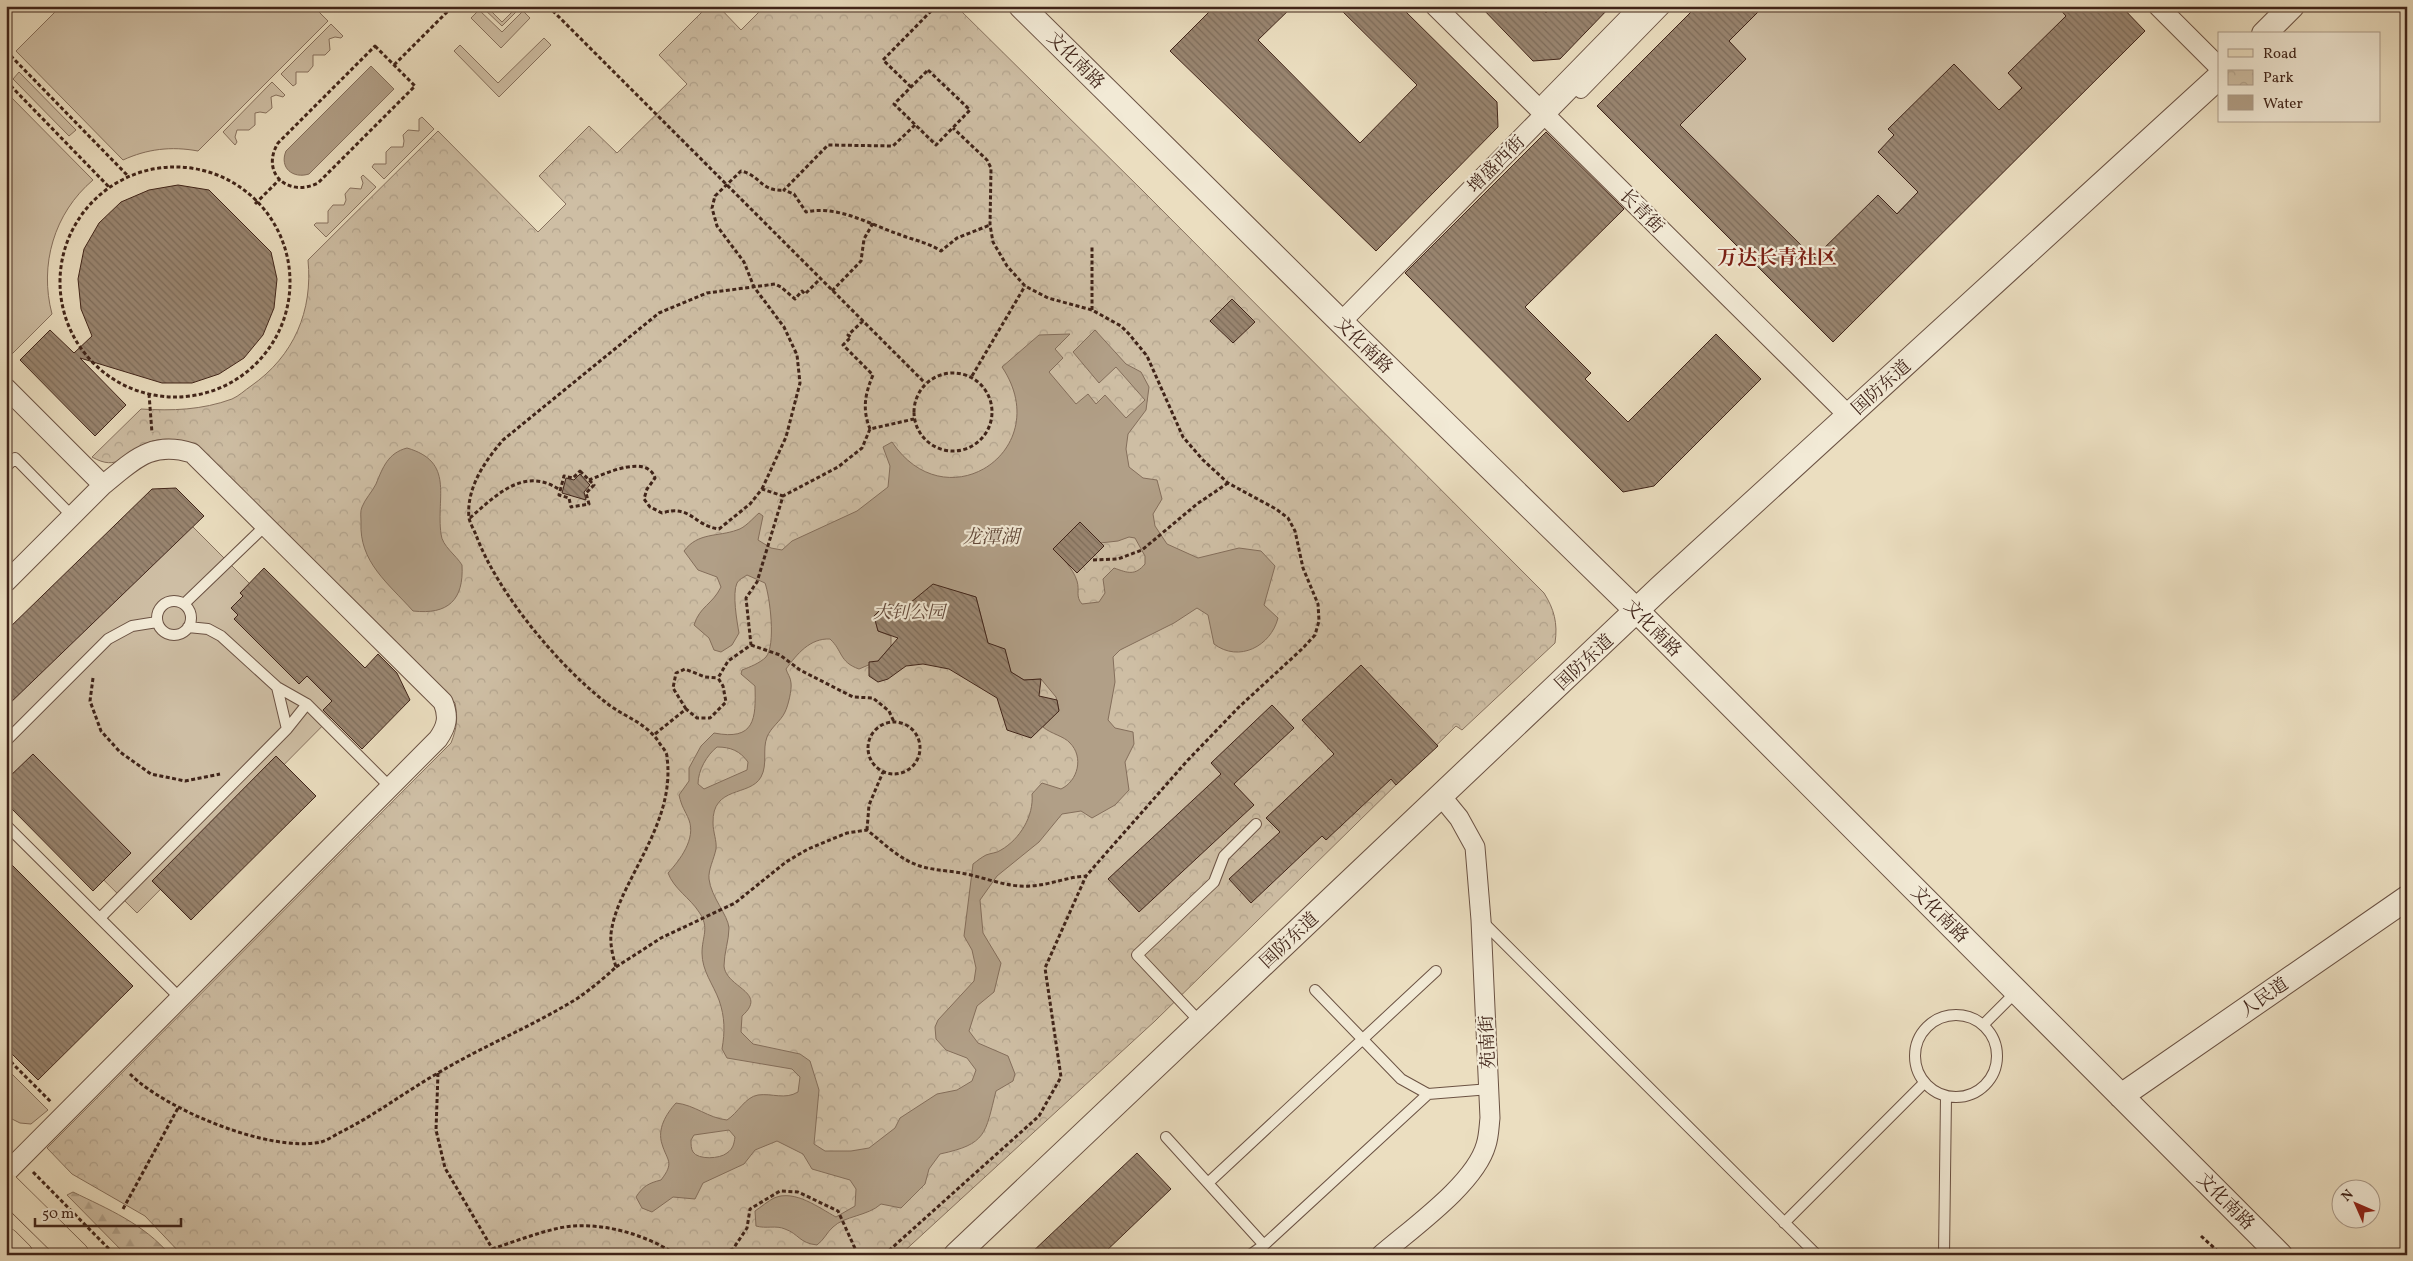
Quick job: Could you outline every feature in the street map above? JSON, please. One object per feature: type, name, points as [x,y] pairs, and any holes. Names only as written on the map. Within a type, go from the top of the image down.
[{"type":"main road","points":[[6,1187],[75,1255]]},
{"type":"main road","points":[[6,1242],[19,1255]]},
{"type":"street","name":"文化南路","points":[[1021,6],[1340,322],[1637,611],[2280,1255]]},
{"type":"street","name":"长青街","points":[[1435,6],[1848,416]]},
{"type":"street","points":[[1637,6],[1545,100],[1544,115],[1563,109],[1664,6]]},
{"type":"street","name":"增盛西街","points":[[1340,322],[1651,6]]},
{"type":"street","points":[[2158,6],[2218,66]]},
{"type":"street","points":[[2266,32],[2292,6]]},
{"type":"street","name":"国防东道","points":[[956,1255],[1637,611],[2218,78]]},
{"type":"street","points":[[6,388],[103,485]]},
{"type":"street","points":[[6,582],[103,485],[140,456],[154,450],[176,448],[192,453],[443,702],[447,712],[446,728],[438,739],[6,1173]]},
{"type":"street","name":"苑南街","points":[[1381,1255],[1457,1188],[1475,1168],[1486,1145],[1490,1118],[1476,847],[1460,818],[1441,796]]},
{"type":"street","name":"人民道","points":[[2122,1096],[2407,898]]},
{"type":"lane","points":[[6,467],[15,458],[72,516]]},
{"type":"lane","points":[[184,604],[265,526]]},
{"type":"lane","points":[[174,601],[184,604],[190,612],[188,627],[180,634],[168,634],[159,627],[157,622],[158,612],[164,604],[174,601]]},
{"type":"lane","points":[[6,741],[108,639],[132,626],[157,622]]},
{"type":"lane","points":[[188,627],[208,629],[221,636],[277,687],[307,704],[390,787]]},
{"type":"lane","points":[[277,687],[287,729]]},
{"type":"lane","points":[[100,918],[287,729],[307,704]]},
{"type":"lane","points":[[1201,1023],[1136,955],[1214,882],[1224,856],[1256,824]]},
{"type":"lane","points":[[6,825],[180,998]]},
{"type":"lane","points":[[1481,920],[1816,1255]]},
{"type":"lane","points":[[1208,1183],[1436,971]]},
{"type":"lane","points":[[1315,990],[1401,1079],[1428,1094],[1490,1089]]},
{"type":"lane","points":[[1984,1024],[2017,991]]},
{"type":"lane","points":[[1958,1014],[1972,1017],[1984,1024],[1992,1035],[1997,1048],[1997,1062],[1993,1074],[1985,1086],[1973,1094],[1960,1097],[1946,1096],[1934,1092],[1924,1083],[1917,1071],[1914,1058],[1916,1044],[1922,1031],[1932,1021],[1945,1015],[1958,1014]]},
{"type":"lane","points":[[1784,1223],[1924,1083]]},
{"type":"lane","points":[[1250,1255],[1264,1245],[1428,1094]]},
{"type":"lane","points":[[1944,1255],[1946,1096]]},
{"type":"lane","points":[[1166,1137],[1264,1245]]},
{"type":"path","points":[[6,16],[16,6]]},
{"type":"path","points":[[394,65],[453,6]]},
{"type":"path","points":[[548,6],[925,384]]},
{"type":"path","points":[[911,87],[883,60],[936,6]]},
{"type":"path","points":[[375,46],[415,86],[318,183],[298,189],[288,186],[280,179],[271,162],[273,151],[278,143],[375,46]]},
{"type":"path","points":[[6,51],[128,176]]},
{"type":"path","points":[[928,70],[970,110],[936,145],[894,104],[911,87],[928,70]]},
{"type":"path","points":[[6,81],[109,187]]},
{"type":"path","points":[[784,190],[828,145],[893,146],[915,124]]},
{"type":"path","points":[[884,1255],[1040,1116],[1061,1077],[1045,968],[1086,876],[1187,761],[1239,707],[1302,650],[1315,635],[1319,621],[1318,604],[1303,568],[1295,531],[1288,518],[1276,509],[1228,483],[1203,460],[1183,437],[1147,356],[1129,334],[1120,326],[1092,310],[1048,298],[1025,286],[1002,258],[993,242],[990,225],[991,168],[987,160],[953,128]]},
{"type":"path","points":[[162,166],[198,167],[231,179],[281,230],[292,266],[290,303],[277,338],[253,368],[222,388],[186,397],[148,394],[127,387],[94,365],[70,332],[60,293],[63,252],[80,215],[109,187],[128,176],[162,166]]},
{"type":"path","points":[[589,480],[616,469],[645,466],[652,470],[655,478],[647,489],[644,499],[650,507],[662,513],[674,509],[687,512],[695,520],[702,521],[708,528],[719,529],[750,504],[762,490],[786,436],[800,383],[797,355],[784,327],[754,287],[744,262],[717,226],[712,208],[715,196],[741,171],[751,174],[761,185],[772,191],[784,190],[794,194],[806,212],[828,210],[873,223],[896,234],[926,242],[941,251],[957,238],[990,225]]},
{"type":"path","points":[[255,204],[280,179]]},
{"type":"path","points":[[832,290],[861,261],[864,239],[873,223]]},
{"type":"path","points":[[1092,245],[1092,310]]},
{"type":"path","points":[[616,968],[611,934],[619,902],[660,821],[668,788],[667,755],[655,734],[644,725],[613,709],[599,698],[560,659],[529,623],[505,591],[483,554],[469,518],[471,495],[484,463],[503,440],[658,312],[707,292],[775,284],[794,299],[802,291],[805,294],[820,279]]},
{"type":"path","points":[[972,376],[1025,286]]},
{"type":"path","points":[[762,490],[783,496],[838,467],[862,448],[870,429],[864,405],[867,389],[873,375],[843,345],[851,337],[848,335],[863,321]]},
{"type":"path","points":[[947,372],[960,372],[972,376],[982,384],[989,394],[992,405],[992,418],[988,429],[981,439],[971,447],[960,451],[936,448],[926,441],[918,431],[914,420],[915,400],[925,384],[935,376],[947,372]]},
{"type":"path","points":[[148,394],[154,450]]},
{"type":"path","points":[[870,429],[914,420]]},
{"type":"path","points":[[580,471],[589,480],[594,485],[586,493],[588,504],[570,507],[569,498],[559,495],[564,476],[573,478],[580,471]]},
{"type":"path","points":[[469,518],[506,488],[533,479],[549,482],[560,490]]},
{"type":"path","points":[[1093,560],[1118,559],[1142,550],[1169,530],[1198,504],[1228,483]]},
{"type":"path","points":[[751,645],[746,598],[758,582],[783,496]]},
{"type":"path","points":[[751,645],[780,655],[800,670],[853,697],[873,698],[889,710],[894,722]]},
{"type":"path","points":[[718,678],[728,661],[751,645]]},
{"type":"path","points":[[685,669],[705,677],[718,678],[723,686],[726,702],[710,718],[697,718],[686,709],[673,688],[676,673],[685,669]]},
{"type":"path","points":[[93,678],[90,701],[101,731],[120,752],[143,769],[151,774],[185,781],[217,776],[225,772]]},
{"type":"path","points":[[655,734],[686,709]]},
{"type":"path","points":[[894,722],[909,727],[915,733],[920,749],[914,765],[908,770],[891,774],[883,772],[870,760],[868,743],[877,728],[894,722]]},
{"type":"path","points":[[867,830],[869,805],[883,772]]},
{"type":"path","points":[[115,1063],[139,1083],[178,1108],[216,1124],[264,1138],[303,1143],[322,1142],[358,1124],[438,1073],[578,998],[616,968],[661,938],[735,903],[786,862],[847,833],[867,830],[896,854],[911,863],[940,872],[954,872],[1027,886],[1048,885],[1074,876],[1086,876]]},
{"type":"path","points":[[6,1057],[64,1115]]},
{"type":"path","points":[[438,1073],[436,1130],[445,1168],[496,1255]]},
{"type":"path","points":[[123,1209],[178,1108]]},
{"type":"path","points":[[20,1159],[115,1255]]},
{"type":"path","points":[[718,1255],[733,1249],[747,1228],[750,1209],[780,1191],[798,1192],[838,1211],[858,1255]]},
{"type":"path","points":[[492,1249],[556,1228],[586,1226],[628,1232],[663,1246],[677,1255]]},
{"type":"path","points":[[2202,1236],[2222,1255]]},
{"type":"path","points":[[390,1250],[395,1255]]},
{"type":"green space","points":[[61,6],[313,6],[328,21],[198,151],[169,149],[150,151],[123,160],[16,51]]},
{"type":"green space","points":[[486,6],[502,22],[517,7],[519,9],[502,26],[482,7]]},
{"type":"green space","name":"大钊公园","points":[[708,6],[718,6],[741,30],[765,6],[956,6],[1544,593],[1554,616],[1556,629],[1555,643],[1462,730],[1456,726],[1155,1021],[900,1255],[182,1255],[145,1216],[72,1174],[47,1148],[451,743],[455,733],[456,708],[455,703],[197,445],[166,439],[147,443],[115,462],[108,463],[92,457],[141,409],[187,409],[221,403],[237,396],[266,374],[279,361],[298,331],[307,297],[309,279],[308,260],[438,131],[538,232],[566,204],[539,176],[589,126],[617,153],[687,84],[659,55]]},
{"type":"green space","points":[[1764,6],[2057,6],[2080,29],[1833,278],[1662,108]]},
{"type":"green space","points":[[479,10],[502,32],[523,11],[530,18],[501,48],[471,18]]},
{"type":"green space","points":[[331,24],[343,36],[341,38],[329,39],[330,50],[325,55],[313,55],[313,66],[308,72],[296,72],[296,84],[293,86],[281,74]]},
{"type":"green space","points":[[544,38],[551,45],[499,97],[454,51],[460,45],[498,83]]},
{"type":"green space","points":[[19,72],[76,130],[69,136],[13,79]]},
{"type":"green space","points":[[272,82],[285,95],[283,97],[276,95],[271,97],[272,108],[266,113],[255,113],[255,125],[249,130],[237,130],[235,137],[237,142],[235,145],[223,132]]},
{"type":"green space","points":[[6,92],[93,180],[68,208],[59,224],[53,241],[47,277],[48,296],[52,314],[6,360]]},
{"type":"green space","points":[[422,117],[434,129],[384,179],[372,167],[374,164],[386,164],[386,152],[391,147],[403,147],[403,135],[408,130],[419,131],[419,119]]},
{"type":"green space","points":[[363,175],[376,187],[326,237],[314,225],[316,223],[328,223],[328,211],[333,205],[344,205],[346,200],[345,194],[350,188],[361,189],[363,183],[361,177]]},
{"type":"green space","points":[[184,518],[357,691],[137,913],[6,783],[6,697]]},
{"type":"green space","points":[[6,1068],[48,1110],[31,1124],[20,1123],[6,1116]]},
{"type":"green space","points":[[73,1192],[125,1218],[149,1234],[170,1255],[126,1255],[67,1195]]},
{"type":"water","points":[[371,66],[394,89],[309,174],[298,175],[289,171],[284,162],[286,151]]},
{"type":"water","name":"龙潭湖","points":[[1095,330],[1126,364],[1141,372],[1149,387],[1146,410],[1128,434],[1126,449],[1129,467],[1143,478],[1157,480],[1162,499],[1153,514],[1155,526],[1167,544],[1198,558],[1239,548],[1261,551],[1275,566],[1264,605],[1278,618],[1274,628],[1269,637],[1253,649],[1234,652],[1214,644],[1208,615],[1197,608],[1174,623],[1120,650],[1113,657],[1115,682],[1108,720],[1115,728],[1133,732],[1134,744],[1125,762],[1129,790],[1115,805],[1092,818],[1081,811],[1062,814],[1039,842],[997,876],[980,900],[983,933],[1001,963],[994,992],[977,1006],[969,1031],[978,1043],[1008,1056],[1015,1074],[1013,1081],[996,1091],[989,1118],[982,1135],[967,1146],[940,1154],[929,1169],[925,1184],[901,1208],[881,1204],[870,1211],[843,1220],[833,1227],[817,1245],[806,1242],[782,1228],[756,1226],[755,1211],[774,1198],[790,1196],[806,1201],[836,1217],[855,1206],[856,1189],[850,1180],[812,1169],[803,1154],[777,1141],[755,1150],[744,1164],[703,1183],[695,1199],[673,1197],[652,1212],[642,1208],[636,1197],[647,1185],[661,1180],[668,1169],[669,1162],[662,1144],[661,1133],[666,1117],[676,1103],[727,1120],[753,1096],[788,1096],[798,1092],[800,1077],[792,1069],[727,1058],[722,1049],[724,1024],[721,1006],[702,960],[704,923],[699,912],[674,884],[668,873],[682,856],[689,842],[691,827],[679,795],[689,781],[689,768],[701,746],[714,733],[738,734],[750,725],[755,708],[755,686],[741,674],[742,670],[766,657],[771,642],[769,599],[765,583],[747,575],[737,583],[735,593],[739,633],[732,645],[721,652],[714,650],[709,638],[694,625],[699,614],[714,598],[721,587],[717,577],[698,570],[684,551],[702,538],[740,529],[759,513],[763,516],[758,540],[771,548],[782,550],[792,541],[857,511],[888,487],[890,466],[883,447],[892,442],[915,466],[940,476],[965,476],[988,466],[1006,448],[1016,425],[1015,397],[1002,367],[1039,335],[1070,334],[1055,349],[1063,358],[1049,372],[1076,404],[1088,394],[1096,404],[1105,395],[1126,418],[1145,400],[1116,367],[1099,383],[1073,352]],"holes":[[[1080,522],[1100,543],[1118,541],[1129,537],[1135,538],[1145,556],[1145,564],[1134,572],[1114,568],[1103,579],[1105,593],[1099,602],[1082,604],[1078,596],[1078,585],[1073,572],[1053,549]],[[933,585],[976,597],[988,643],[1008,662],[1011,672],[1024,680],[1041,679],[1056,697],[1059,710],[1043,727],[1070,743],[1077,755],[1078,762],[1075,775],[1067,785],[1061,789],[1042,783],[1032,794],[1031,810],[1028,818],[1014,840],[998,852],[986,855],[973,864],[964,936],[972,950],[976,968],[974,981],[938,1020],[935,1027],[936,1039],[946,1050],[967,1058],[976,1070],[972,1081],[957,1090],[937,1094],[900,1118],[895,1128],[869,1148],[851,1151],[825,1151],[814,1144],[819,1090],[810,1061],[800,1054],[753,1044],[741,1032],[742,1016],[749,1008],[751,1001],[749,995],[731,980],[724,966],[729,928],[726,917],[710,886],[709,879],[710,868],[716,849],[713,823],[714,811],[725,797],[749,787],[761,777],[767,737],[783,715],[790,698],[791,681],[786,669],[799,653],[816,641],[830,639],[844,660],[859,669],[878,661],[891,646],[891,636],[878,631],[874,616],[886,604],[907,604]],[[717,747],[722,747],[738,752],[748,762],[747,770],[704,789],[698,784],[700,773],[713,750]],[[729,1130],[735,1137],[733,1146],[729,1151],[724,1155],[709,1158],[696,1155],[693,1152],[691,1140],[694,1135]]]},
{"type":"water","points":[[407,448],[422,454],[432,462],[438,471],[441,494],[440,520],[442,538],[462,565],[462,577],[457,596],[444,607],[425,612],[413,611],[385,581],[370,560],[362,536],[361,509],[363,504],[387,462],[395,453]]},
{"type":"building","points":[[1215,6],[1293,6],[1258,40],[1360,143],[1417,85],[1337,6],[1400,6],[1497,102],[1498,127],[1376,251],[1170,51]]},
{"type":"building","points":[[1480,6],[1539,6],[1546,13],[1552,6],[1611,6],[1560,59],[1533,61]]},
{"type":"building","points":[[1697,6],[1764,6],[1729,41],[1746,59],[1680,125],[1814,258],[1878,195],[1897,214],[1918,192],[1878,152],[1894,135],[1888,129],[1954,64],[1999,110],[2022,88],[2008,73],[2066,16],[2057,6],[2121,6],[2145,31],[1833,342],[1597,106]]},
{"type":"building","points":[[1546,132],[1624,209],[1525,307],[1591,373],[1585,379],[1628,422],[1716,334],[1761,379],[1654,486],[1623,492],[1405,273]]},
{"type":"building","points":[[178,185],[209,190],[271,252],[277,279],[274,308],[263,335],[244,358],[219,374],[192,383],[162,383],[80,358],[126,405],[95,436],[20,360],[50,330],[74,353],[92,336],[81,309],[78,279],[84,249],[99,223],[121,202],[149,190]]},
{"type":"building","points":[[1232,299],[1255,322],[1233,343],[1210,321]]},
{"type":"building","points":[[580,474],[590,485],[584,492],[586,500],[562,493],[566,478],[574,480]]},
{"type":"building","points":[[176,488],[204,516],[6,707],[6,631],[152,489]]},
{"type":"building","points":[[1080,522],[1104,546],[1077,573],[1053,549]]},
{"type":"building","points":[[264,568],[365,668],[378,654],[397,673],[410,700],[362,749],[323,710],[332,701],[307,676],[299,684],[234,619],[238,615],[231,608],[243,596],[240,593]]},
{"type":"building","points":[[933,584],[976,597],[988,643],[1005,649],[1011,672],[1024,680],[1041,679],[1039,696],[1057,700],[1059,711],[1031,738],[1007,730],[997,698],[949,669],[923,664],[906,666],[888,679],[878,682],[869,676],[869,662],[878,661],[898,638],[878,631],[874,616],[886,604],[898,607],[910,603]]},
{"type":"building","points":[[1361,665],[1438,746],[1396,785],[1391,779],[1326,840],[1322,836],[1251,903],[1229,879],[1280,832],[1266,818],[1334,754],[1302,720]]},
{"type":"building","points":[[1272,705],[1294,728],[1234,784],[1254,805],[1139,912],[1108,879],[1221,774],[1211,763]]},
{"type":"building","points":[[33,754],[131,853],[93,891],[6,803],[6,780]]},
{"type":"building","points":[[276,756],[316,796],[191,920],[152,881]]},
{"type":"building","points":[[6,859],[133,986],[38,1080],[6,1048]]},
{"type":"building","points":[[1137,1153],[1171,1189],[1102,1255],[1029,1255]]},
{"type":"district","name":"万达长青社区","points":[[1777,257]]}]
